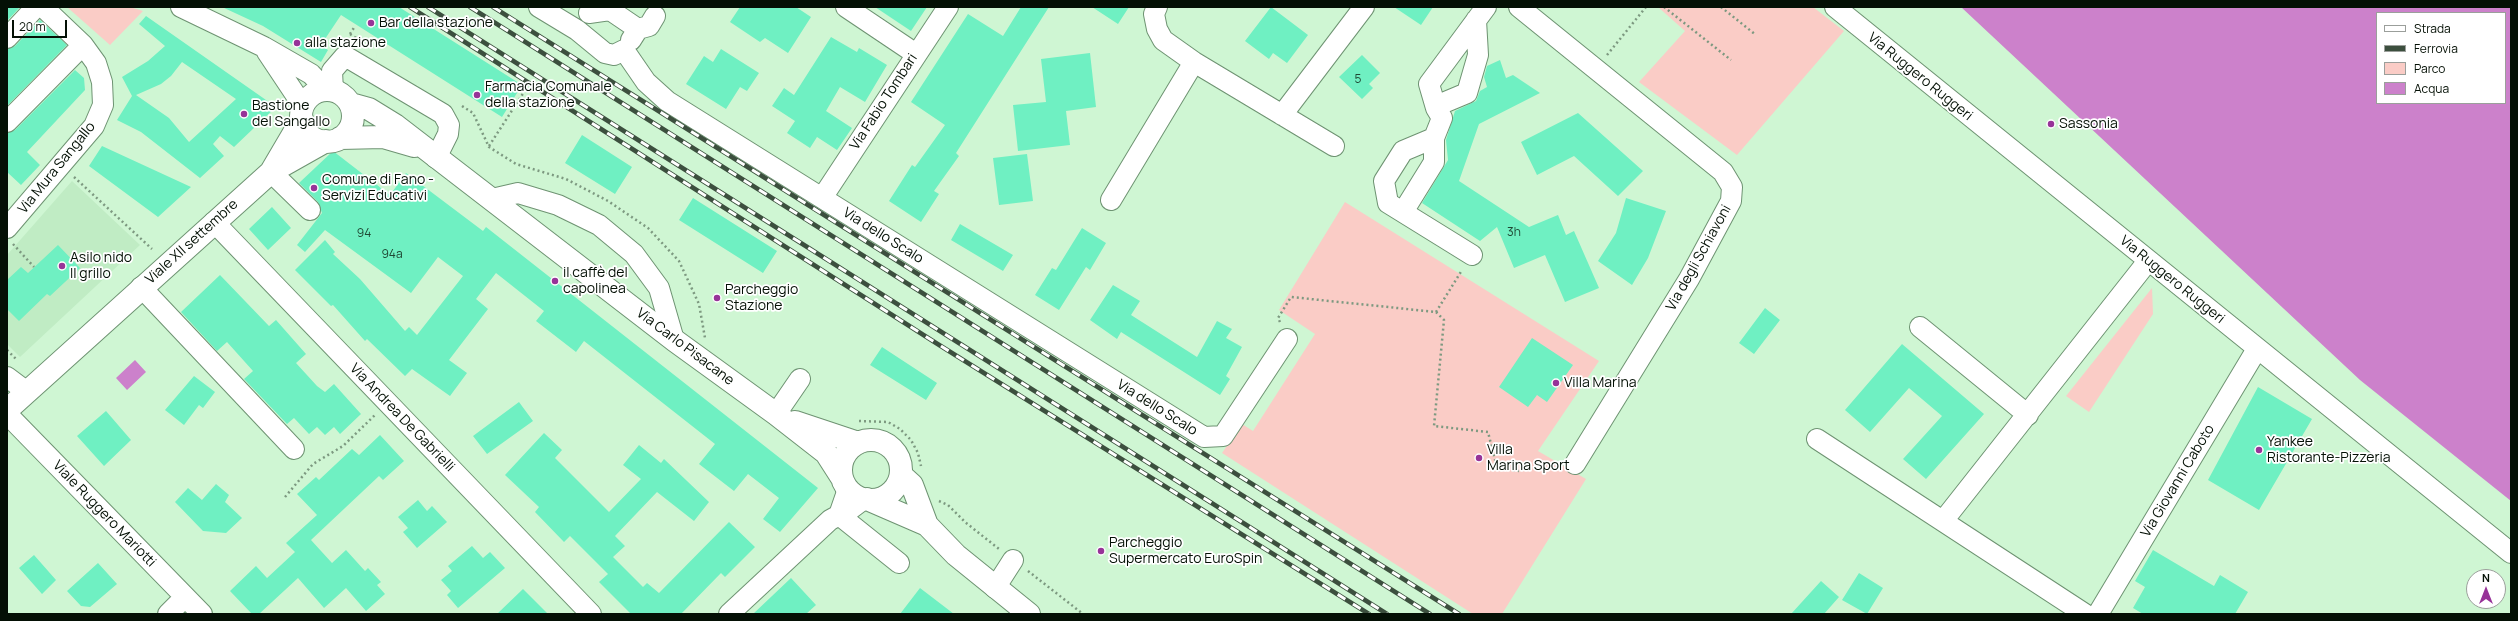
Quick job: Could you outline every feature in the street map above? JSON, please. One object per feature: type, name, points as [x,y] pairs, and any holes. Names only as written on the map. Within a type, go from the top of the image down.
[{"type":"main road","points":[[333,140],[350,127],[353,120],[351,104],[346,98],[330,90],[312,94],[302,112],[307,132],[312,137],[333,140],[383,137],[430,153]]},
{"type":"main road","name":"Via Carlo Pisacane","points":[[351,104],[369,109],[395,125],[674,340],[776,414],[826,453],[855,491],[927,525],[956,555],[1029,614]]},
{"type":"main road","name":"Viale XII settembre","points":[[271,172],[302,112]]},
{"type":"main road","name":"Viale XII settembre","points":[[7,410],[141,287],[271,172],[333,140]]},
{"type":"main road","name":"Via Carlo Pisacane","points":[[776,414],[801,425],[858,442],[875,440],[890,446],[900,461],[901,474],[912,485],[927,525]]},
{"type":"main road","points":[[858,442],[845,454],[842,461],[855,491],[875,499],[891,492],[901,474]]},
{"type":"street","points":[[7,38],[36,7]]},
{"type":"street","name":"Via Mura Sangallo","points":[[7,228],[94,126],[103,105],[102,82],[96,63],[83,45],[43,7]]},
{"type":"street","points":[[181,7],[264,47],[311,74],[330,90]]},
{"type":"street","points":[[539,7],[577,30],[605,53],[614,55],[624,50],[638,29],[649,26],[655,16]]},
{"type":"street","points":[[846,7],[916,54]]},
{"type":"street","name":"Via Fabio Tombari","points":[[822,198],[948,7]]},
{"type":"street","points":[[1157,7],[1154,14],[1157,29],[1163,40],[1194,62],[1334,146]]},
{"type":"street","points":[[1282,115],[1364,7]]},
{"type":"street","name":"Via degli Schiavoni","points":[[1519,7],[1723,172],[1729,179],[1732,193],[1731,201],[1684,289],[1576,464]]},
{"type":"street","name":"Via Ruggero Ruggeri","points":[[1835,7],[2257,349],[2511,552]]},
{"type":"street","points":[[577,30],[591,10],[610,10],[638,29]]},
{"type":"street","points":[[1403,212],[1434,162],[1434,138],[1442,118],[1436,106],[1429,84],[1481,14]]},
{"type":"street","points":[[1436,106],[1467,93],[1478,55],[1481,14]]},
{"type":"street","points":[[7,122],[83,45]]},
{"type":"street","points":[[264,47],[302,112]]},
{"type":"street","name":"Via dello Scalo","points":[[624,50],[646,82],[667,101],[1204,437],[1223,436],[1286,339]]},
{"type":"street","points":[[330,90],[332,71],[345,56],[442,114],[449,125],[448,134],[430,153]]},
{"type":"street","points":[[1111,200],[1194,62]]},
{"type":"street","points":[[1434,138],[1403,151],[1384,181],[1388,203],[1472,255]]},
{"type":"street","points":[[271,172],[310,210]]},
{"type":"street","points":[[492,199],[518,193],[558,205],[599,225],[634,254],[659,288],[674,340]]},
{"type":"street","name":"Via Andrea De Gabrielli","points":[[214,222],[591,614]]},
{"type":"street","points":[[1943,522],[2148,261]]},
{"type":"street","points":[[141,287],[294,449]]},
{"type":"street","points":[[1920,327],[2028,414]]},
{"type":"street","name":"Via Giovanni Caboto","points":[[2098,614],[2257,349]]},
{"type":"street","points":[[7,377],[26,392]]},
{"type":"street","points":[[776,414],[800,380]]},
{"type":"street","name":"Viale Ruggero Mariotti","points":[[7,414],[202,614]]},
{"type":"street","points":[[1817,439],[2085,614]]},
{"type":"street","points":[[729,614],[830,520],[839,515],[855,491]]},
{"type":"street","points":[[839,515],[899,563]]},
{"type":"street","points":[[995,588],[1017,563]]},
{"type":"street","points":[[168,614],[185,597]]},
{"type":"path","points":[[1596,69],[1646,7]]},
{"type":"path","points":[[1664,7],[1731,60]]},
{"type":"path","points":[[1721,7],[1756,35]]},
{"type":"path","points":[[489,147],[524,92]]},
{"type":"path","points":[[72,175],[152,249]]},
{"type":"path","points":[[15,246],[34,267]]},
{"type":"path","points":[[1436,312],[1472,255]]},
{"type":"path","points":[[1286,339],[1278,318],[1291,297],[1436,312],[1444,320],[1434,426],[1488,432],[1496,468],[1519,471]]},
{"type":"path","points":[[285,497],[313,464],[343,446],[388,403]]},
{"type":"path","points":[[1017,563],[1083,614]]},
{"type":"shaded area","name":"Asilo nido Il grillo","points":[[72,181],[140,245],[20,357],[7,344],[7,255]]},
{"type":"green space","points":[[67,7],[130,7],[143,11],[110,45]]},
{"type":"green space","points":[[1658,7],[1813,7],[1844,31],[1737,155],[1639,82],[1685,31]]},
{"type":"green space","points":[[1345,202],[1599,361],[1538,451],[1586,479],[1502,614],[1473,614],[1222,453],[1242,424],[1253,431],[1315,334],[1279,310]]},
{"type":"green space","points":[[2152,288],[2153,314],[2089,412],[2066,396]]},
{"type":"water","points":[[1961,7],[2511,7],[2511,501],[2360,380]]},
{"type":"water","points":[[135,360],[146,372],[127,390],[116,378]]},
{"type":"building","points":[[7,7],[20,7],[7,21]]},
{"type":"building","points":[[222,7],[399,7],[522,85],[502,117],[341,15],[321,45],[328,50],[321,62],[263,26]]},
{"type":"building","points":[[740,7],[796,7],[811,17],[788,53],[765,38],[760,42],[730,22]]},
{"type":"building","points":[[875,7],[927,7],[911,31]]},
{"type":"building","points":[[1021,7],[1049,7],[956,153],[959,156],[934,191],[939,194],[921,222],[889,201],[912,165],[915,167],[945,125],[911,102],[968,14],[1003,36]]},
{"type":"building","points":[[1092,7],[1129,7],[1118,24]]},
{"type":"building","points":[[1271,7],[1308,35],[1287,63],[1273,53],[1269,59],[1245,41]]},
{"type":"building","points":[[1394,7],[1433,7],[1421,25]]},
{"type":"building","name":"Bastione del Sangallo","points":[[146,16],[276,107],[234,147],[220,136],[213,144],[224,156],[200,178],[141,132],[117,120],[132,96],[122,77],[148,61],[165,46],[139,24]],"holes":[[[182,62],[236,99],[189,142],[169,118],[136,95],[161,84],[171,76]]]},
{"type":"building","points":[[40,20],[67,45],[7,106],[7,49],[15,46]]},
{"type":"building","points":[[831,37],[857,52],[859,48],[887,65],[865,102],[840,87],[826,111],[852,128],[837,150],[817,137],[810,148],[787,133],[795,121],[772,106],[784,88],[794,95]]},
{"type":"building","points":[[721,49],[759,73],[747,91],[740,87],[726,109],[686,84],[704,56],[713,62]]},
{"type":"building","points":[[1090,53],[1096,107],[1066,111],[1070,145],[1018,151],[1013,105],[1046,102],[1041,59]]},
{"type":"building","points":[[1362,55],[1380,73],[1369,84],[1373,88],[1362,99],[1339,77]]},
{"type":"building","points":[[1500,60],[1506,78],[1513,75],[1540,93],[1479,124],[1459,181],[1529,227],[1558,215],[1566,235],[1574,231],[1599,288],[1565,302],[1545,255],[1514,268],[1497,227],[1480,241],[1422,203],[1448,160],[1446,140],[1455,111],[1476,101],[1480,91],[1487,87],[1484,77],[1487,66]]},
{"type":"building","points":[[75,70],[84,78],[85,90],[27,152],[40,165],[21,185],[7,172],[7,133],[15,130]]},
{"type":"building","points":[[1578,113],[1643,171],[1618,196],[1574,156],[1537,175],[1521,142]]},
{"type":"building","points":[[582,135],[632,167],[615,194],[565,163]]},
{"type":"building","points":[[102,146],[191,187],[158,217],[89,166]]},
{"type":"building","points":[[333,151],[390,195],[406,173],[483,231],[486,227],[818,488],[780,532],[763,519],[779,498],[748,474],[734,491],[699,464],[715,444],[584,341],[576,352],[536,321],[544,311],[496,273],[476,299],[488,309],[449,360],[467,373],[450,396],[412,369],[405,376],[367,339],[365,341],[333,305],[331,306],[295,270],[325,240],[335,252],[333,254],[360,279],[405,331],[409,327],[417,335],[463,276],[438,257],[411,293],[325,230],[305,252],[297,245],[322,213],[318,202],[299,183]]},
{"type":"building","points":[[1027,154],[1033,201],[999,205],[993,158]]},
{"type":"building","points":[[693,198],[777,251],[763,273],[679,220]]},
{"type":"building","points":[[1626,198],[1666,211],[1648,258],[1632,285],[1598,261],[1616,233]]},
{"type":"building","points":[[272,207],[291,228],[268,250],[249,229]]},
{"type":"building","points":[[960,224],[1013,255],[1003,271],[951,240]]},
{"type":"building","points":[[1082,228],[1106,243],[1090,270],[1086,267],[1059,310],[1035,295],[1052,268],[1056,270]]},
{"type":"building","points":[[58,245],[80,268],[50,296],[47,294],[19,321],[7,309],[7,280],[21,267],[28,273]]},
{"type":"building","points":[[220,275],[269,326],[276,320],[306,354],[296,363],[317,386],[325,392],[334,384],[361,414],[340,434],[334,427],[325,435],[317,427],[309,434],[294,418],[287,424],[244,379],[253,371],[227,342],[217,351],[181,312]]},
{"type":"building","points":[[1113,285],[1140,301],[1131,315],[1197,357],[1217,321],[1232,329],[1226,338],[1242,347],[1226,376],[1230,379],[1220,395],[1121,332],[1117,339],[1090,320]]},
{"type":"building","points":[[1765,308],[1780,320],[1754,354],[1739,343]]},
{"type":"building","points":[[1532,338],[1573,365],[1547,402],[1537,395],[1528,407],[1499,387]]},
{"type":"building","points":[[1902,344],[1984,414],[1926,479],[1903,459],[1942,416],[1909,388],[1870,432],[1845,410]]},
{"type":"building","points":[[882,347],[937,383],[926,400],[870,365]]},
{"type":"building","points":[[194,376],[215,392],[203,408],[199,405],[184,425],[165,410]]},
{"type":"building","name":"Yankee Ristorante-Pizzeria","points":[[2258,387],[2312,419],[2259,510],[2208,480]]},
{"type":"building","points":[[519,402],[533,421],[487,454],[473,436]]},
{"type":"building","points":[[106,411],[131,440],[104,466],[77,436]]},
{"type":"building","points":[[544,433],[562,450],[555,458],[609,512],[641,479],[623,465],[639,445],[661,463],[664,459],[709,502],[694,521],[657,492],[615,536],[625,546],[613,557],[643,587],[647,583],[659,593],[729,522],[755,547],[725,577],[721,573],[681,614],[631,614],[599,582],[608,574],[570,536],[564,542],[535,512],[539,507],[505,475]]},
{"type":"building","points":[[380,435],[404,461],[383,480],[379,476],[311,540],[332,563],[346,550],[365,571],[368,568],[381,582],[377,585],[385,594],[366,611],[346,588],[324,608],[298,578],[259,614],[252,614],[230,591],[256,566],[267,578],[295,552],[286,543],[317,515],[297,494],[316,477],[319,480],[352,449],[359,455]]},
{"type":"building","points":[[216,484],[229,495],[225,502],[242,518],[226,533],[203,531],[175,502],[188,488],[202,500]]},
{"type":"building","points":[[418,500],[427,511],[432,506],[447,522],[417,548],[403,532],[408,528],[398,517]]},
{"type":"building","points":[[472,546],[483,558],[490,552],[505,568],[458,608],[447,595],[451,591],[441,580],[452,571],[448,566]]},
{"type":"building","points":[[2153,550],[2214,586],[2220,575],[2248,592],[2235,614],[2143,614],[2133,608],[2145,587],[2135,581]]},
{"type":"building","points":[[34,555],[56,580],[42,594],[19,568]]},
{"type":"building","points":[[98,563],[117,584],[90,607],[81,606],[67,591]]},
{"type":"building","points":[[1859,573],[1883,588],[1867,614],[1842,600]]},
{"type":"building","points":[[791,578],[816,605],[806,614],[753,614]]},
{"type":"building","points":[[1821,581],[1839,597],[1824,614],[1791,614]]},
{"type":"building","points":[[920,588],[954,614],[900,614]]},
{"type":"building","points":[[523,589],[548,614],[497,614]]},
{"type":"railway","points":[[410,7],[936,343],[1369,614]]},
{"type":"railway","points":[[428,7],[1387,614]]},
{"type":"railway","points":[[470,7],[1430,614]]},
{"type":"railway","points":[[493,7],[1459,614]]},
{"type":"place","name":"Bar della stazione","points":[[371,23]]},
{"type":"place","name":"alla stazione","points":[[297,43]]},
{"type":"place","name":"Farmacia Comunale della stazione","points":[[477,95]]},
{"type":"place","name":"Bastione del Sangallo","points":[[244,114]]},
{"type":"place","name":"Sassonia","points":[[2051,124]]},
{"type":"place","name":"Comune di Fano - Servizi Educativi","points":[[314,188]]},
{"type":"place","name":"Asilo nido Il grillo","points":[[62,266]]},
{"type":"place","name":"il caffè del capolinea","points":[[555,281]]},
{"type":"place","name":"Parcheggio Stazione","points":[[717,298]]},
{"type":"place","name":"Villa Marina","points":[[1556,383]]},
{"type":"place","name":"Yankee Ristorante-Pizzeria","points":[[2259,450]]},
{"type":"place","name":"Villa Marina Sport","points":[[1479,458]]},
{"type":"place","name":"Parcheggio Supermercato EuroSpin","points":[[1101,551]]}]
